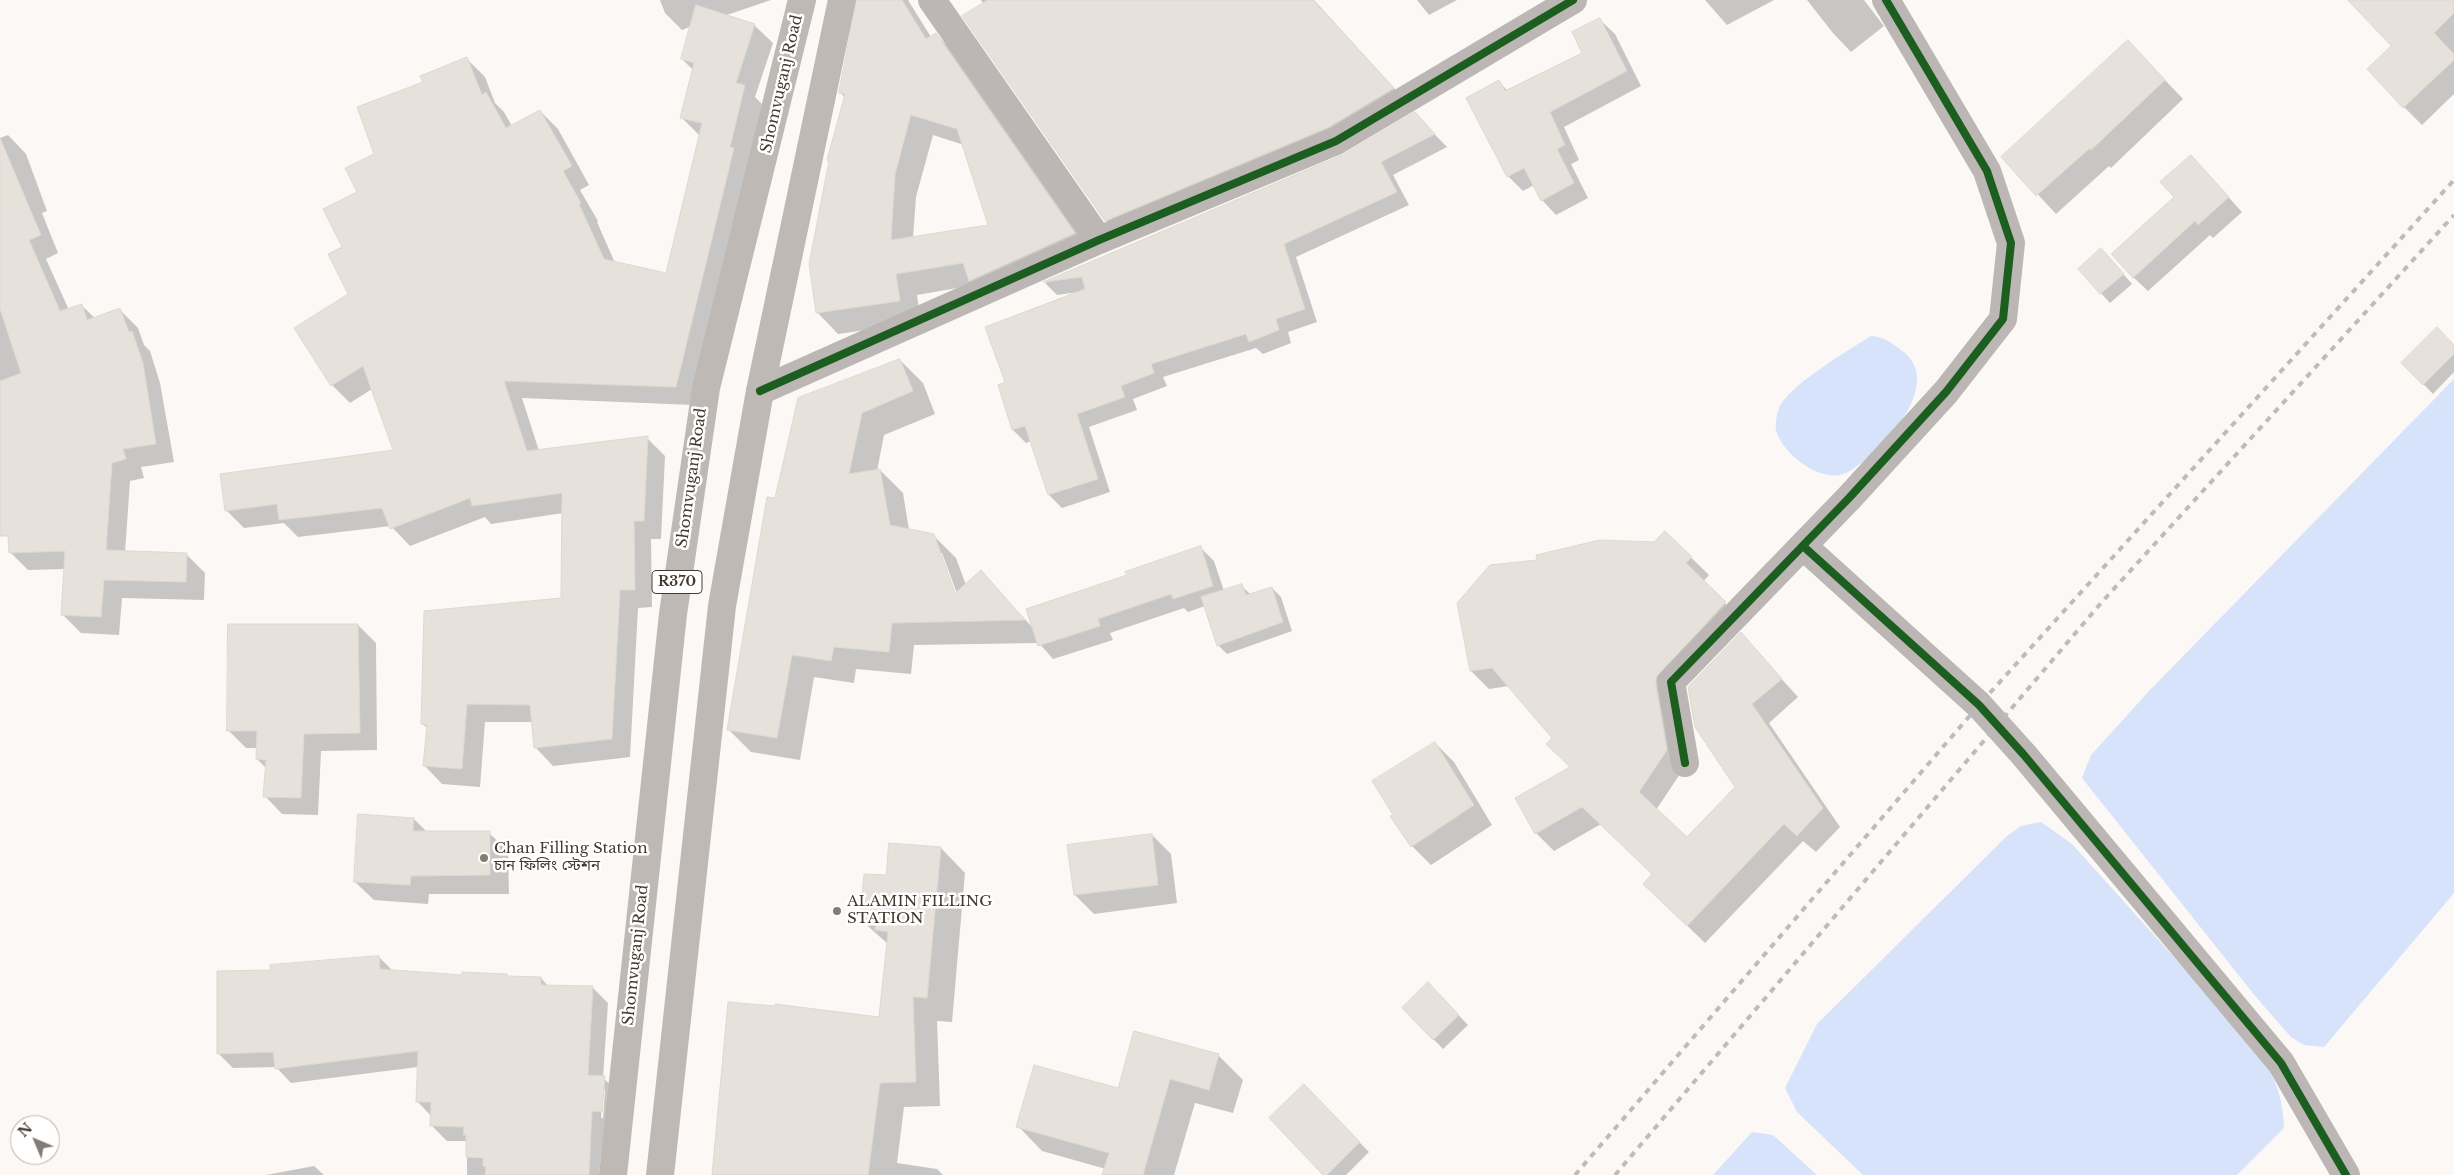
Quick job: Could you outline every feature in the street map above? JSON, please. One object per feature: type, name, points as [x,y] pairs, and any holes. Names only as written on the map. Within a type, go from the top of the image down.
[{"type":"main road","name":"Shomvuganj Road","points":[[613,1175],[673,614],[706,388],[802,0]]},
{"type":"main road","name":"R370","points":[[660,1175],[722,606],[760,391],[842,0]]},
{"type":"street","points":[[932,0],[1099,240]]},
{"type":"street","points":[[760,391],[1099,240],[1336,141],[1574,0]]},
{"type":"street","points":[[1685,763],[1671,682],[1803,546],[1946,392],[2003,319],[2011,243],[1987,171],[1886,0]]},
{"type":"street","points":[[1803,546],[1979,705],[2024,755],[2281,1063],[2346,1175]]},
{"type":"water","points":[[1871,336],[1880,337],[1890,342],[1901,350],[1914,364],[1917,380],[1913,398],[1904,417],[1876,450],[1848,472],[1838,475],[1827,475],[1805,465],[1786,449],[1776,430],[1779,408],[1785,399],[1807,379]]},
{"type":"water","points":[[2454,379],[2454,893],[2324,1047],[2304,1045],[2291,1037],[2256,997],[2082,778],[2091,755],[2150,690]]},
{"type":"water","points":[[2041,822],[2072,844],[2253,1045],[2271,1074],[2282,1104],[2284,1128],[2237,1175],[1863,1175],[1797,1112],[1785,1088],[1817,1024],[2007,836],[2021,826]]},
{"type":"water","points":[[1752,1132],[1773,1135],[1817,1175],[1713,1175]]},
{"type":"building","points":[[857,0],[902,0],[926,39],[936,33],[1075,233],[969,281],[963,263],[896,274],[900,301],[816,313],[809,264],[829,161],[827,160],[845,94],[839,93]],"holes":[[[911,115],[957,129],[988,225],[891,240],[895,175]]]},
{"type":"building","points":[[988,0],[1313,0],[1394,88],[1329,127],[1105,221],[962,16]]},
{"type":"building","points":[[2348,0],[2454,0],[2454,13],[2434,33],[2454,54],[2454,60],[2403,108],[2367,69],[2391,46]]},
{"type":"building","points":[[696,5],[755,24],[736,83],[745,85],[730,147],[734,148],[676,387],[504,381],[527,451],[648,436],[644,521],[634,521],[635,590],[620,590],[612,739],[534,748],[530,705],[467,704],[462,769],[423,766],[427,725],[421,724],[424,611],[561,598],[562,493],[472,506],[470,498],[390,529],[382,508],[279,520],[277,504],[225,511],[220,474],[393,450],[363,366],[331,386],[294,328],[348,294],[328,254],[342,247],[323,209],[357,192],[345,168],[374,154],[357,107],[423,82],[420,76],[467,57],[482,95],[486,92],[506,128],[540,110],[572,166],[563,171],[581,203],[579,204],[604,259],[666,273],[702,123],[680,118],[694,63],[681,59]]},
{"type":"building","points":[[1600,18],[1627,71],[1550,112],[1565,145],[1557,149],[1574,183],[1541,201],[1524,168],[1507,177],[1466,98],[1499,80],[1505,91],[1582,53],[1572,32]]},
{"type":"building","points":[[2128,40],[2165,80],[2091,150],[2090,148],[2036,196],[2001,157]]},
{"type":"building","points":[[1415,112],[1435,134],[1381,162],[1397,192],[1284,244],[1305,309],[1276,319],[1279,330],[1249,342],[1246,334],[1151,364],[1154,373],[1121,386],[1125,397],[1077,414],[1098,479],[1048,495],[1025,426],[1012,430],[998,385],[1005,382],[985,327],[1085,289],[1082,277],[1043,282],[1342,155]]},
{"type":"building","points":[[0,138],[41,235],[29,240],[60,311],[82,304],[87,320],[120,308],[129,332],[132,331],[143,363],[156,444],[123,449],[126,459],[112,463],[106,550],[187,553],[186,582],[104,580],[101,617],[61,615],[65,551],[9,553],[8,536],[0,536],[0,381],[21,373],[0,309]]},
{"type":"building","points":[[2191,155],[2229,197],[2198,225],[2195,221],[2133,278],[2111,254],[2174,197],[2160,182]]},
{"type":"building","points":[[2101,248],[2124,274],[2100,294],[2078,269]]},
{"type":"building","points":[[2437,327],[2454,345],[2454,354],[2423,385],[2401,363]]},
{"type":"building","points":[[900,359],[913,391],[862,413],[849,474],[880,469],[890,525],[934,534],[955,593],[981,570],[1025,620],[892,623],[889,652],[834,647],[831,661],[792,655],[777,738],[727,730],[767,497],[775,498],[798,398]]},
{"type":"building","points":[[1665,531],[1692,557],[1686,563],[1726,602],[1656,677],[1667,750],[1639,792],[1687,837],[1735,787],[1695,727],[1688,687],[1741,632],[1782,679],[1752,704],[1823,808],[1797,836],[1784,824],[1687,926],[1643,884],[1652,874],[1582,807],[1535,834],[1515,798],[1570,767],[1546,744],[1552,738],[1492,668],[1470,671],[1457,603],[1490,565],[1537,560],[1536,555],[1600,540],[1654,542]]},
{"type":"building","points":[[1201,546],[1213,586],[1173,599],[1171,594],[1098,619],[1100,626],[1038,646],[1026,609],[1127,575],[1125,572]]},
{"type":"building","points":[[1242,584],[1246,595],[1272,587],[1283,622],[1217,646],[1201,597]]},
{"type":"building","points":[[228,624],[358,624],[360,733],[304,734],[301,798],[263,797],[266,760],[256,759],[257,731],[227,731]]},
{"type":"building","points":[[1435,742],[1474,805],[1411,847],[1390,816],[1393,815],[1372,781]]},
{"type":"building","points":[[358,814],[414,818],[413,831],[490,831],[490,875],[411,876],[410,885],[354,882]]},
{"type":"building","points":[[1152,834],[1158,885],[1074,895],[1067,845]]},
{"type":"building","points":[[889,843],[941,847],[927,998],[913,997],[916,1082],[880,1083],[868,1175],[712,1175],[728,1002],[775,1006],[775,1004],[879,1017],[888,932],[875,930],[876,922],[860,920],[864,874],[886,875]]},
{"type":"building","points":[[379,956],[380,969],[462,975],[462,972],[507,974],[507,976],[541,977],[541,985],[593,986],[588,1075],[605,1076],[602,1112],[592,1111],[589,1175],[485,1175],[486,1167],[483,1166],[483,1158],[466,1157],[466,1135],[463,1135],[464,1127],[430,1126],[431,1102],[416,1102],[418,1051],[275,1069],[273,1052],[217,1054],[217,971],[271,970],[270,965]]},
{"type":"building","points":[[1428,982],[1459,1015],[1433,1040],[1402,1008]]},
{"type":"building","points":[[1134,1031],[1219,1054],[1209,1090],[1170,1079],[1143,1175],[1102,1175],[1109,1153],[1016,1127],[1034,1065],[1118,1088]]},
{"type":"building","points":[[1304,1084],[1360,1142],[1327,1175],[1323,1175],[1269,1118]]},
{"type":"railway","points":[[1575,1175],[1979,705],[2454,180]]},
{"type":"railway","points":[[1615,1175],[2101,603],[2454,215]]},
{"type":"cycle path","points":[[760,391],[1099,240],[1336,141],[1573,0]]},
{"type":"cycle path","points":[[1685,763],[1671,682],[1849,498],[1946,392],[2003,319],[2011,243],[1987,171],[1886,0]]},
{"type":"cycle path","points":[[1803,546],[1979,705],[2024,755],[2281,1063],[2346,1175]]},
{"type":"place","name":"Chan Filling Station চান ফিলিং স্টেশন","points":[[484,858]]},
{"type":"place","name":"ALAMIN FILLING STATION","points":[[837,911]]}]
